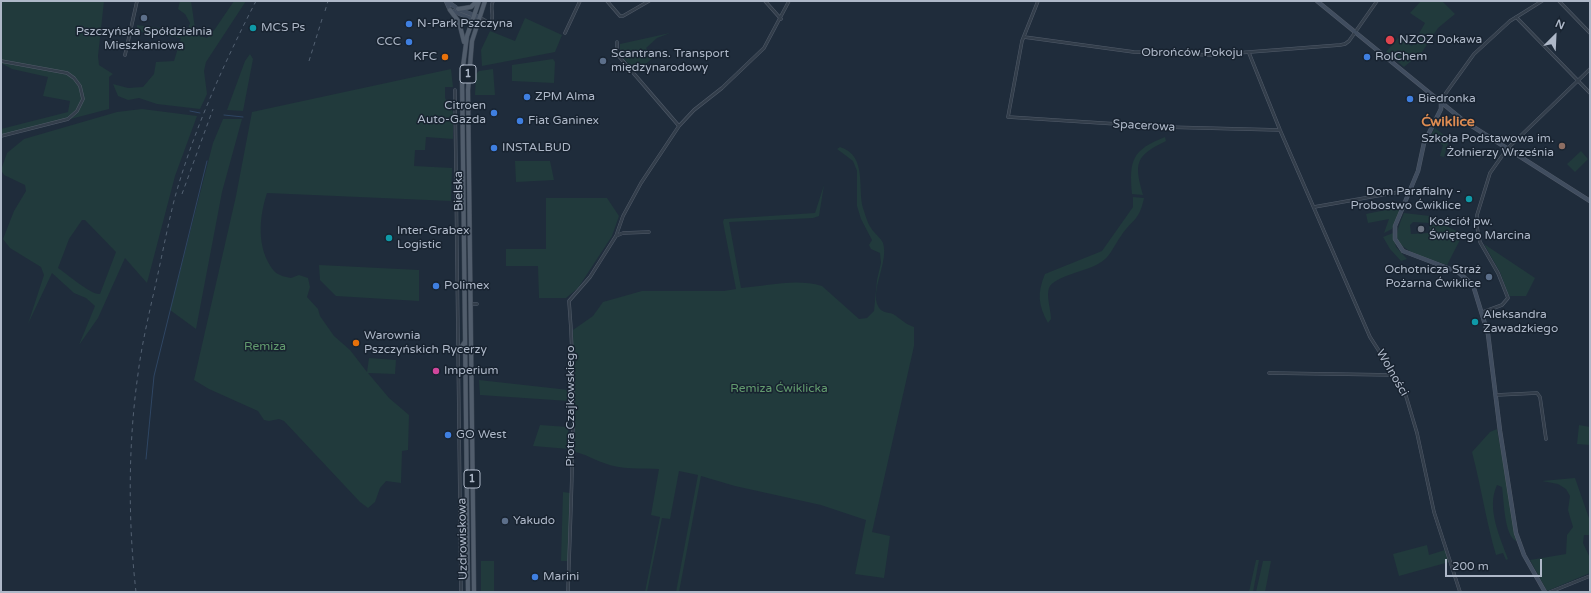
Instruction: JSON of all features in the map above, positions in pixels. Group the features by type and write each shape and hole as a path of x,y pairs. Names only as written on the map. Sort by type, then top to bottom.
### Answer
{"main road":[{"path":"458,9 471,7 478,1"},
{"name":"1","path":"472,17 478,1"},
{"name":"1","path":"478,19 485,1"},
{"path":"450,10 462,28 465,47"},
{"name":"Bielska","path":"466,367 462,90 465,47 472,17"},
{"name":"Bielska","path":"471,367 468,82 471,48 478,19"},
{"path":"458,351 465,341"},
{"name":"Uzdrowiskowa","path":"466,367 468,592"},
{"name":"Uzdrowiskowa","path":"471,367 474,592"}],"street":[{"path":"124,55 137,1"},
{"path":"447,1 472,17"},
{"path":"447,1 450,10 491,24 494,15 491,6 493,1"},
{"path":"565,33 580,1"},
{"path":"607,1 620,16 623,16 649,1"},
{"path":"765,1 780,19"},
{"name":"Piotra Czajkowskiego","path":"568,592 572,415 571,329 569,300 590,277 616,236 624,216 641,184 679,126 694,110 722,88 764,48 789,1"},
{"path":"1024,37 1038,1"},
{"path":"1317,1 1471,125 1590,201"},
{"name":"Obrońców Pokoju","path":"1024,37 1134,52 1211,55 1344,44 1348,43 1378,1"},
{"path":"1542,1 1516,17 1474,54 1443,97 1441,109 1424,143 1418,171 1394,231 1398,246 1403,251 1412,256 1458,272 1468,279 1473,285 1483,312 1488,334 1500,430 1516,533 1524,555 1545,592"},
{"path":"1559,1 1590,33"},
{"path":"1516,17 1590,93"},
{"name":"Spacerowa","path":"1024,37 1008,117 1164,127 1280,130"},
{"path":"617,42 617,54 679,126"},
{"name":"Wolności","path":"1249,53 1280,130 1370,336 1395,375 1406,396 1413,418 1432,505 1460,592"},
{"path":"1,61 71,75 80,86 83,98 77,111 68,119 1,136"},
{"path":"1483,312 1502,305 1508,298 1498,273 1480,242 1477,226 1477,215 1490,173 1507,149 1590,69"},
{"path":"455,90 461,592"},
{"path":"1314,207 1411,190"},
{"path":"616,236 623,233 649,232"},
{"path":"470,304 477,304"},
{"path":"1269,374 1395,375"},
{"path":"1496,396 1537,394 1540,397 1546,439"},
{"path":"1550,592 1590,576"}],"green space":[{"path":"1,1 104,1 98,56 99,65 113,74 109,77 109,109 1,137 1,129 68,112 70,101 43,96 48,77 12,69 1,63"},
{"path":"180,1 191,1 196,35 207,38 234,1 246,1 206,62 204,71 207,94 200,109 157,104 139,98 128,100 118,96 113,84 128,88 143,87 154,74 156,62 174,61 181,38 137,31 137,25 187,32 190,23 185,14 178,9"},
{"path":"1421,1 1442,1 1455,14 1438,28 1422,52 1404,67 1386,52 1398,38 1412,46 1425,23 1410,13"},
{"path":"525,18 562,35 555,52 482,66 481,50 490,31 515,41"},
{"path":"670,33 657,38 646,48 654,57 636,72 620,54 620,44"},
{"path":"250,54 253,59 243,111 227,110 245,61"},
{"path":"553,59 555,62 554,83 512,81 512,65"},
{"name":"Remiza","path":"451,69 453,87 445,87 445,98 453,112 453,139 426,137 425,150 415,150 414,166 452,168 451,201 267,193 262,212 261,233 264,253 274,271 289,278 299,275 308,278 310,287 307,297 318,309 320,316 334,336 350,350 367,372 369,358 396,360 395,374 368,373 389,398 409,415 408,450 402,451 401,483 386,481 380,488 375,502 368,508 360,502 284,421 279,419 269,421 264,420 258,411 209,389 194,380 236,196 252,112"},
{"path":"493,69 495,95 475,95 476,74 479,71"},
{"path":"142,109 197,116 175,176 147,283 125,258 98,318 79,345 95,306 86,298 74,293 52,273 28,324 44,275 41,267 10,248 3,239 14,211 26,191 25,185 4,175 1,170 7,153 24,139 117,112","holes":["82,220 85,220 116,252 100,294 85,288 58,268 69,239"]},
{"path":"223,119 242,119 222,192 196,329 170,310 213,143"},
{"path":"1435,128 1449,139 1444,157 1440,156 1443,145 1429,139"},
{"path":"1165,137 1166,141 1148,151 1140,162 1138,175 1143,195 1132,194 1131,173 1132,164 1135,158 1139,152 1146,147"},
{"name":"Remiza Ćwiklicka","path":"840,147 849,152 855,158 860,175 862,203 866,216 870,226 883,243 884,259 876,292 878,306 883,311 893,314 914,327 914,346 872,532 890,536 884,578 855,574 866,520 821,505 735,486 701,476 679,592 676,592 698,475 679,471 670,519 662,518 647,592 645,592 660,517 651,515 659,469 617,467 575,452 573,330 593,316 603,302 642,291 724,291 736,289 723,222 724,219 815,213 824,185 819,216 813,218 729,222 741,288 782,283 802,283 822,286 859,319 867,318 874,311 877,280 881,263 880,253 871,249 869,245 872,240 861,219 857,206 857,171 853,161 837,149"},
{"path":"1581,151 1588,159 1575,172 1567,164"},
{"path":"515,161 550,161 554,180 516,182"},
{"path":"1133,197 1144,198 1140,212 1135,220 1125,230 1106,259 1093,267 1057,280 1049,288 1048,295 1051,319 1048,323 1042,310 1040,299 1042,281 1045,274 1102,251 1133,207"},
{"path":"546,198 607,198 619,216 612,236 578,288 566,298 539,298 538,266 506,266 506,249 546,249"},
{"path":"1401,207 1392,229 1384,233 1389,219 1368,223 1366,214"},
{"path":"1404,213 1430,216 1433,223 1438,225 1441,223 1460,233 1461,238 1447,265 1418,255 1404,247 1399,242 1397,237 1398,228","holes":["1413,222 1429,223 1430,232 1411,234 1410,225"]},
{"path":"1393,233 1396,247 1407,259 1401,261 1390,249 1383,237"},
{"path":"1484,244 1535,278 1526,296 1509,296 1500,272"},
{"path":"319,265 419,270 419,301 336,296 320,280"},
{"path":"479,380 569,390 569,401 480,395"},
{"path":"540,425 568,427 569,449 533,446"},
{"path":"1579,425 1590,427 1590,445 1577,444"},
{"path":"1497,429 1517,539 1516,541 1509,532 1505,517 1502,487 1497,485 1493,503 1495,522 1508,559 1506,560 1503,553 1496,555 1472,452 1490,432"},
{"path":"1575,478 1590,521 1590,535 1584,535 1583,543 1590,558 1590,573 1547,591 1530,560 1566,554 1567,535 1573,527 1568,510 1570,496 1566,489 1558,484 1542,481"},
{"path":"563,492 570,493 568,561 561,561"},
{"path":"1427,545 1429,555 1445,550 1449,562 1399,576 1393,554"},
{"path":"1256,560 1259,560 1253,592 1249,592"},
{"path":"481,561 494,561 494,592 481,592"},
{"path":"1263,561 1271,561 1265,592 1256,592"}],"waterway":[{"path":"190,111 200,113"},
{"path":"224,115 243,117"},
{"path":"146,459 154,376 207,161"}],"railway":[{"path":"136,592 130,511 130,483 132,428 144,338 170,217 191,146 211,97 256,1"},
{"path":"325,11 328,1"},
{"path":"309,61 323,16"},
{"path":"182,194 213,109"}],"place":[{"name":"Pszczyńska Spółdzielnia Mieszkaniowa","path":"144,18"},
{"name":"N-Park Pszczyna","path":"409,24"},
{"name":"MCS Ps","path":"253,28"},
{"name":"NZOZ Dokawa","path":"1390,40"},
{"name":"CCC","path":"409,42"},
{"name":"KFC","path":"445,57"},
{"name":"RolChem","path":"1367,57"},
{"name":"Scantrans. Transport międzynarodowy","path":"603,61"},
{"name":"ZPM Alma","path":"527,97"},
{"name":"Biedronka","path":"1410,99"},
{"name":"Citroen Auto-Gazda","path":"494,113"},
{"name":"Fiat Ganinex","path":"520,121"},
{"name":"Szkoła Podstawowa im. Żołnierzy Września","path":"1562,146"},
{"name":"INSTALBUD","path":"494,148"},
{"name":"Dom Parafialny - Probostwo Ćwiklice","path":"1469,199"},
{"name":"Kościół pw. Świętego Marcina","path":"1421,229"},
{"name":"Inter-Grabex Logistic","path":"389,238"},
{"name":"Ochotnicza Straż Pożarna Ćwiklice","path":"1489,277"},
{"name":"Polimex","path":"436,286"},
{"name":"Aleksandra Zawadzkiego","path":"1475,322"},
{"name":"Warownia Pszczyńskich Rycerzy","path":"356,343"},
{"name":"Imperium","path":"436,371"},
{"name":"GO West","path":"448,435"},
{"name":"Yakudo","path":"505,521"},
{"name":"Marini","path":"535,577"}],"district":[{"name":"Ćwiklice","path":"1448,122"}]}
